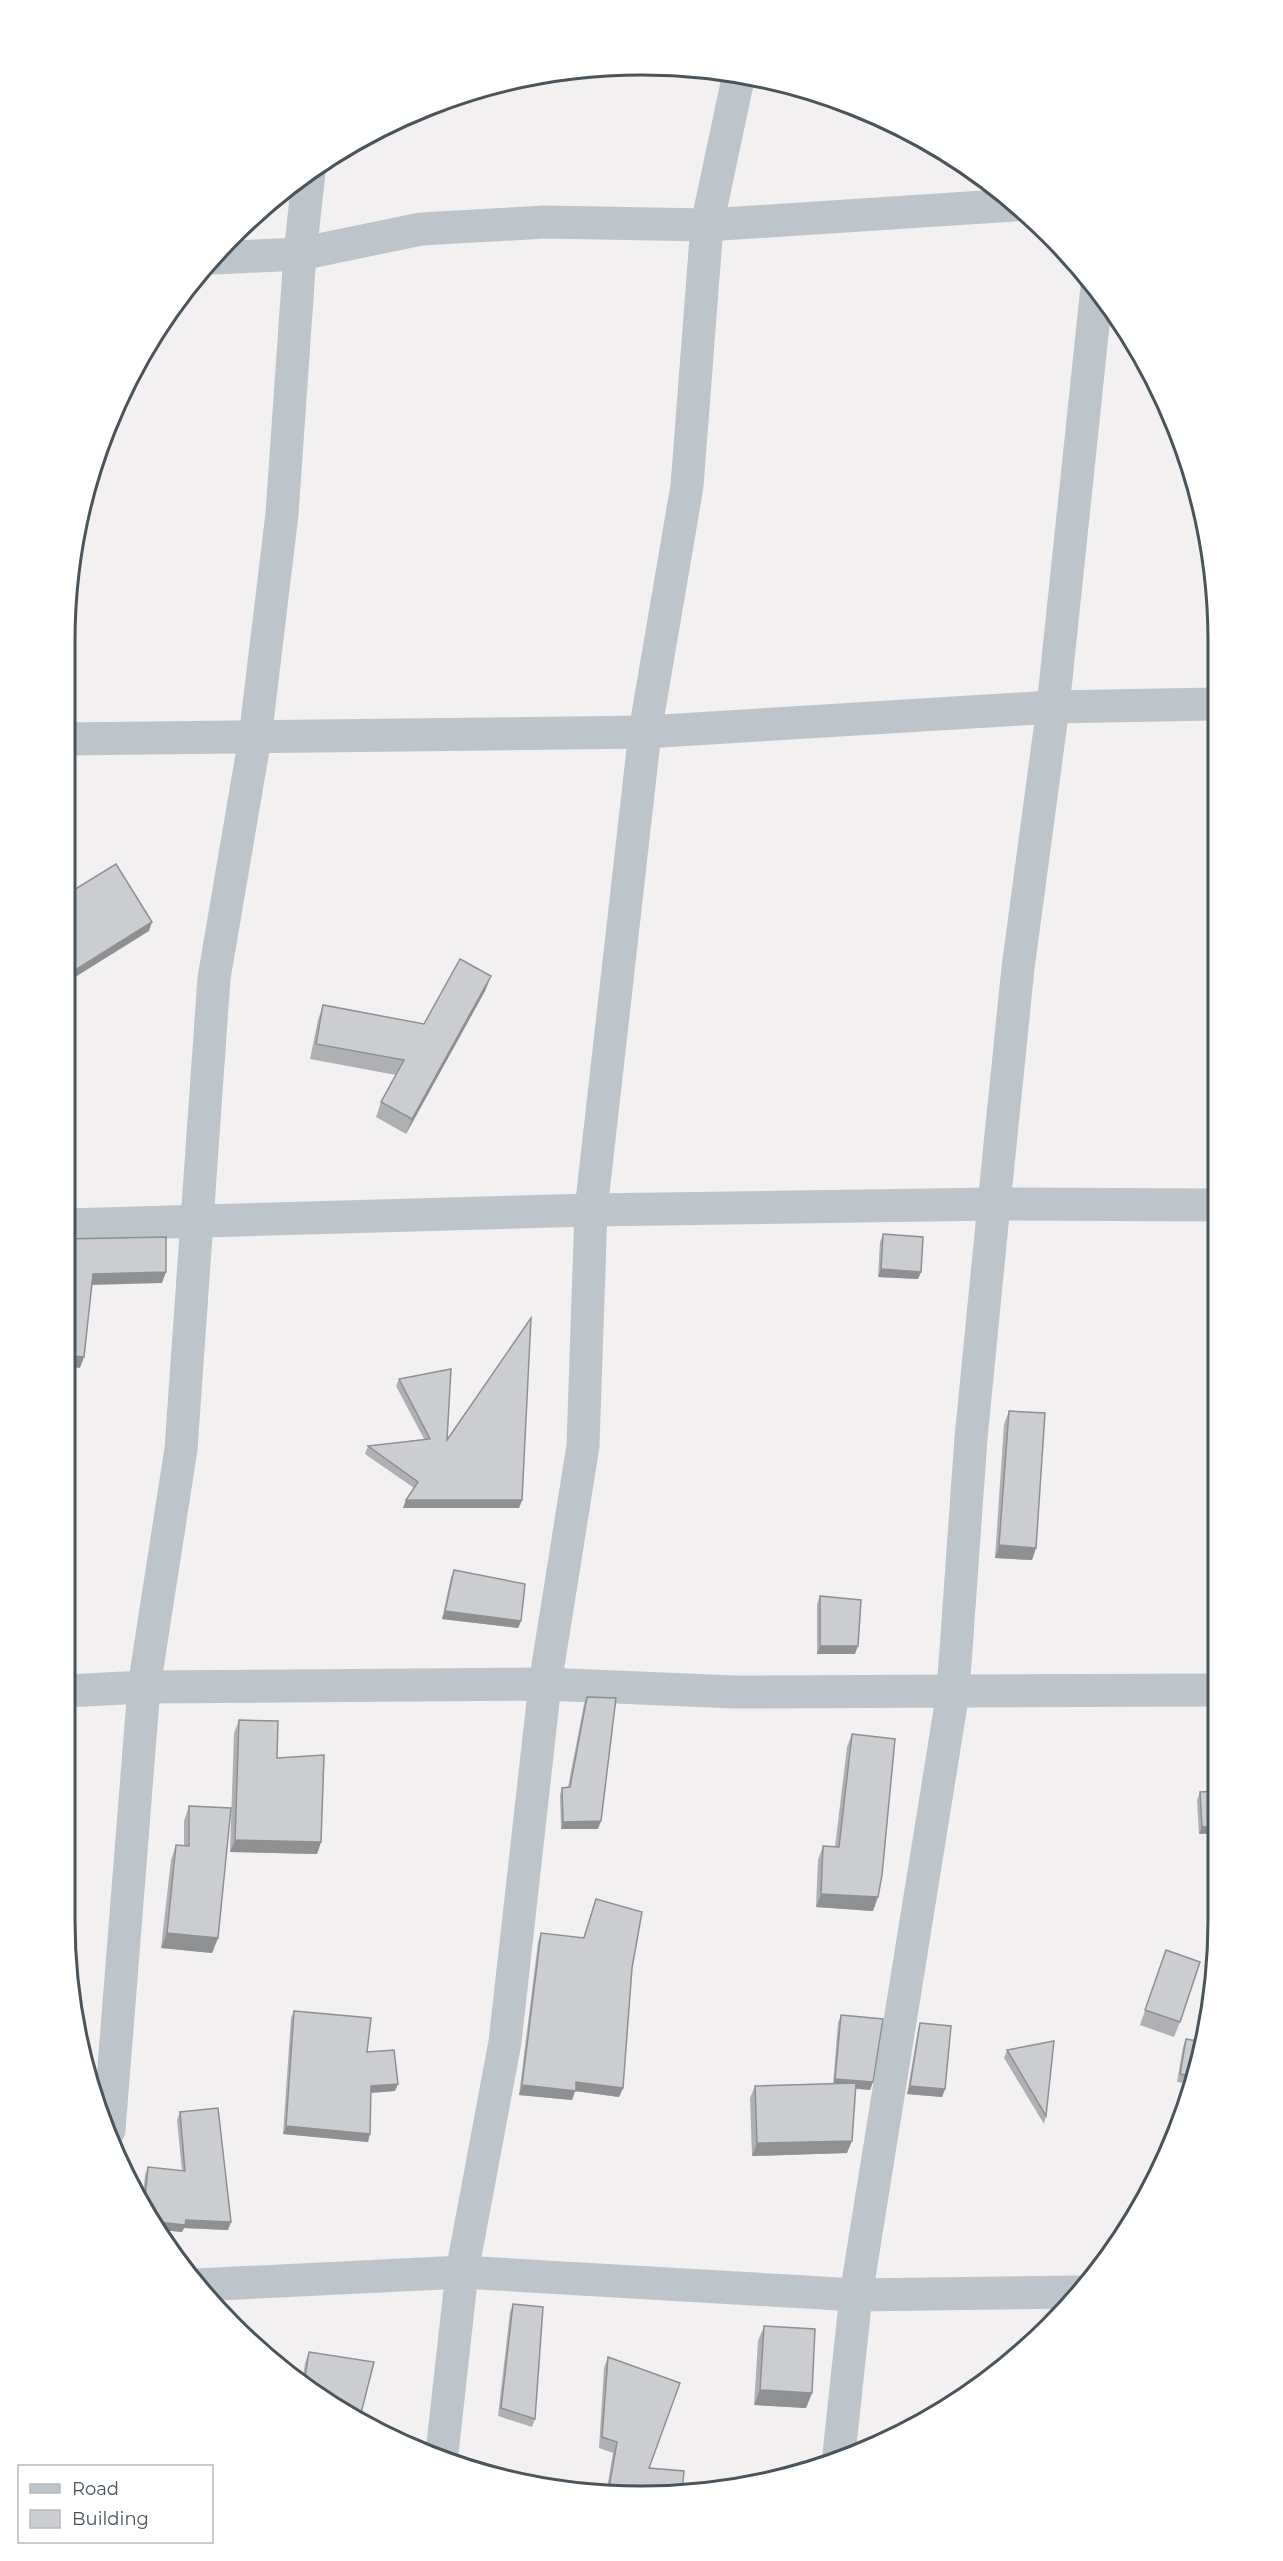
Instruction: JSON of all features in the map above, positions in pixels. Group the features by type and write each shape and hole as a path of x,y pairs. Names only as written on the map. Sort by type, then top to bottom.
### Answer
{"street":[{"path":"442,2450 462,2272 505,2042 545,1684 582,1446 591,1210 645,732 687,486 707,225 737,84"},
{"path":"110,2115 144,1687 181,1449 214,978 255,738 282,514 300,254 308,184"},
{"path":"226,257 300,254 421,229 546,222 707,225 1003,206"},
{"path":"839,2450 856,2295 953,1692 971,1438 1018,968 1053,707 1094,302"},
{"path":"75,739 645,732 1053,707 1208,704"},
{"path":"75,1225 591,1210 994,1204 1208,1205"},
{"path":"75,1690 144,1687 545,1684 734,1692 1208,1690"},
{"path":"209,2284 462,2272 856,2295 1068,2292"}],"building":[{"path":"116,864 152,922 75,970 75,889"},
{"path":"460,959 491,976 412,1119 381,1102 404,1060 316,1044 323,1005 424,1024"},
{"path":"883,1234 923,1237 921,1272 881,1269"},
{"path":"166,1237 166,1272 93,1274 84,1357 75,1356 75,1239"},
{"path":"531,1318 522,1500 406,1500 418,1482 368,1446 430,1439 399,1379 451,1369 447,1440"},
{"path":"1009,1411 1045,1413 1036,1548 999,1545"},
{"path":"454,1570 525,1584 521,1621 445,1611"},
{"path":"820,1596 861,1600 858,1646 820,1646"},
{"path":"587,1697 616,1698 601,1821 563,1822 562,1788 570,1787"},
{"path":"239,1720 278,1721 277,1758 324,1755 321,1842 235,1840"},
{"path":"852,1734 895,1739 878,1897 821,1894 823,1846 839,1847"},
{"path":"1200,1792 1208,1792 1208,1827 1202,1827"},
{"path":"189,1806 231,1808 218,1938 167,1933 176,1845 189,1846"},
{"path":"596,1899 642,1912 632,1968 623,2088 576,2082 576,2091 522,2085 541,1933 584,1938"},
{"path":"1166,1950 1200,1962 1180,2022 1145,2010"},
{"path":"294,2011 371,2018 367,2052 394,2050 398,2084 371,2086 370,2134 286,2126"},
{"path":"841,2015 883,2019 873,2082 835,2079"},
{"path":"920,2023 951,2026 945,2089 910,2086"},
{"path":"1186,2039 1195,2040 1186,2075 1180,2074"},
{"path":"1054,2041 1046,2116 1007,2050"},
{"path":"856,2083 852,2141 757,2143 755,2086"},
{"path":"218,2108 231,2222 186,2220 185,2225 163,2223 146,2193 148,2167 185,2171 180,2112"},
{"path":"513,2304 543,2307 535,2419 501,2408"},
{"path":"764,2326 815,2329 812,2393 760,2390"},
{"path":"309,2352 374,2362 361,2412 305,2375"},
{"path":"608,2357 680,2383 649,2468 684,2471 683,2485 609,2485 617,2442 602,2437"}]}
